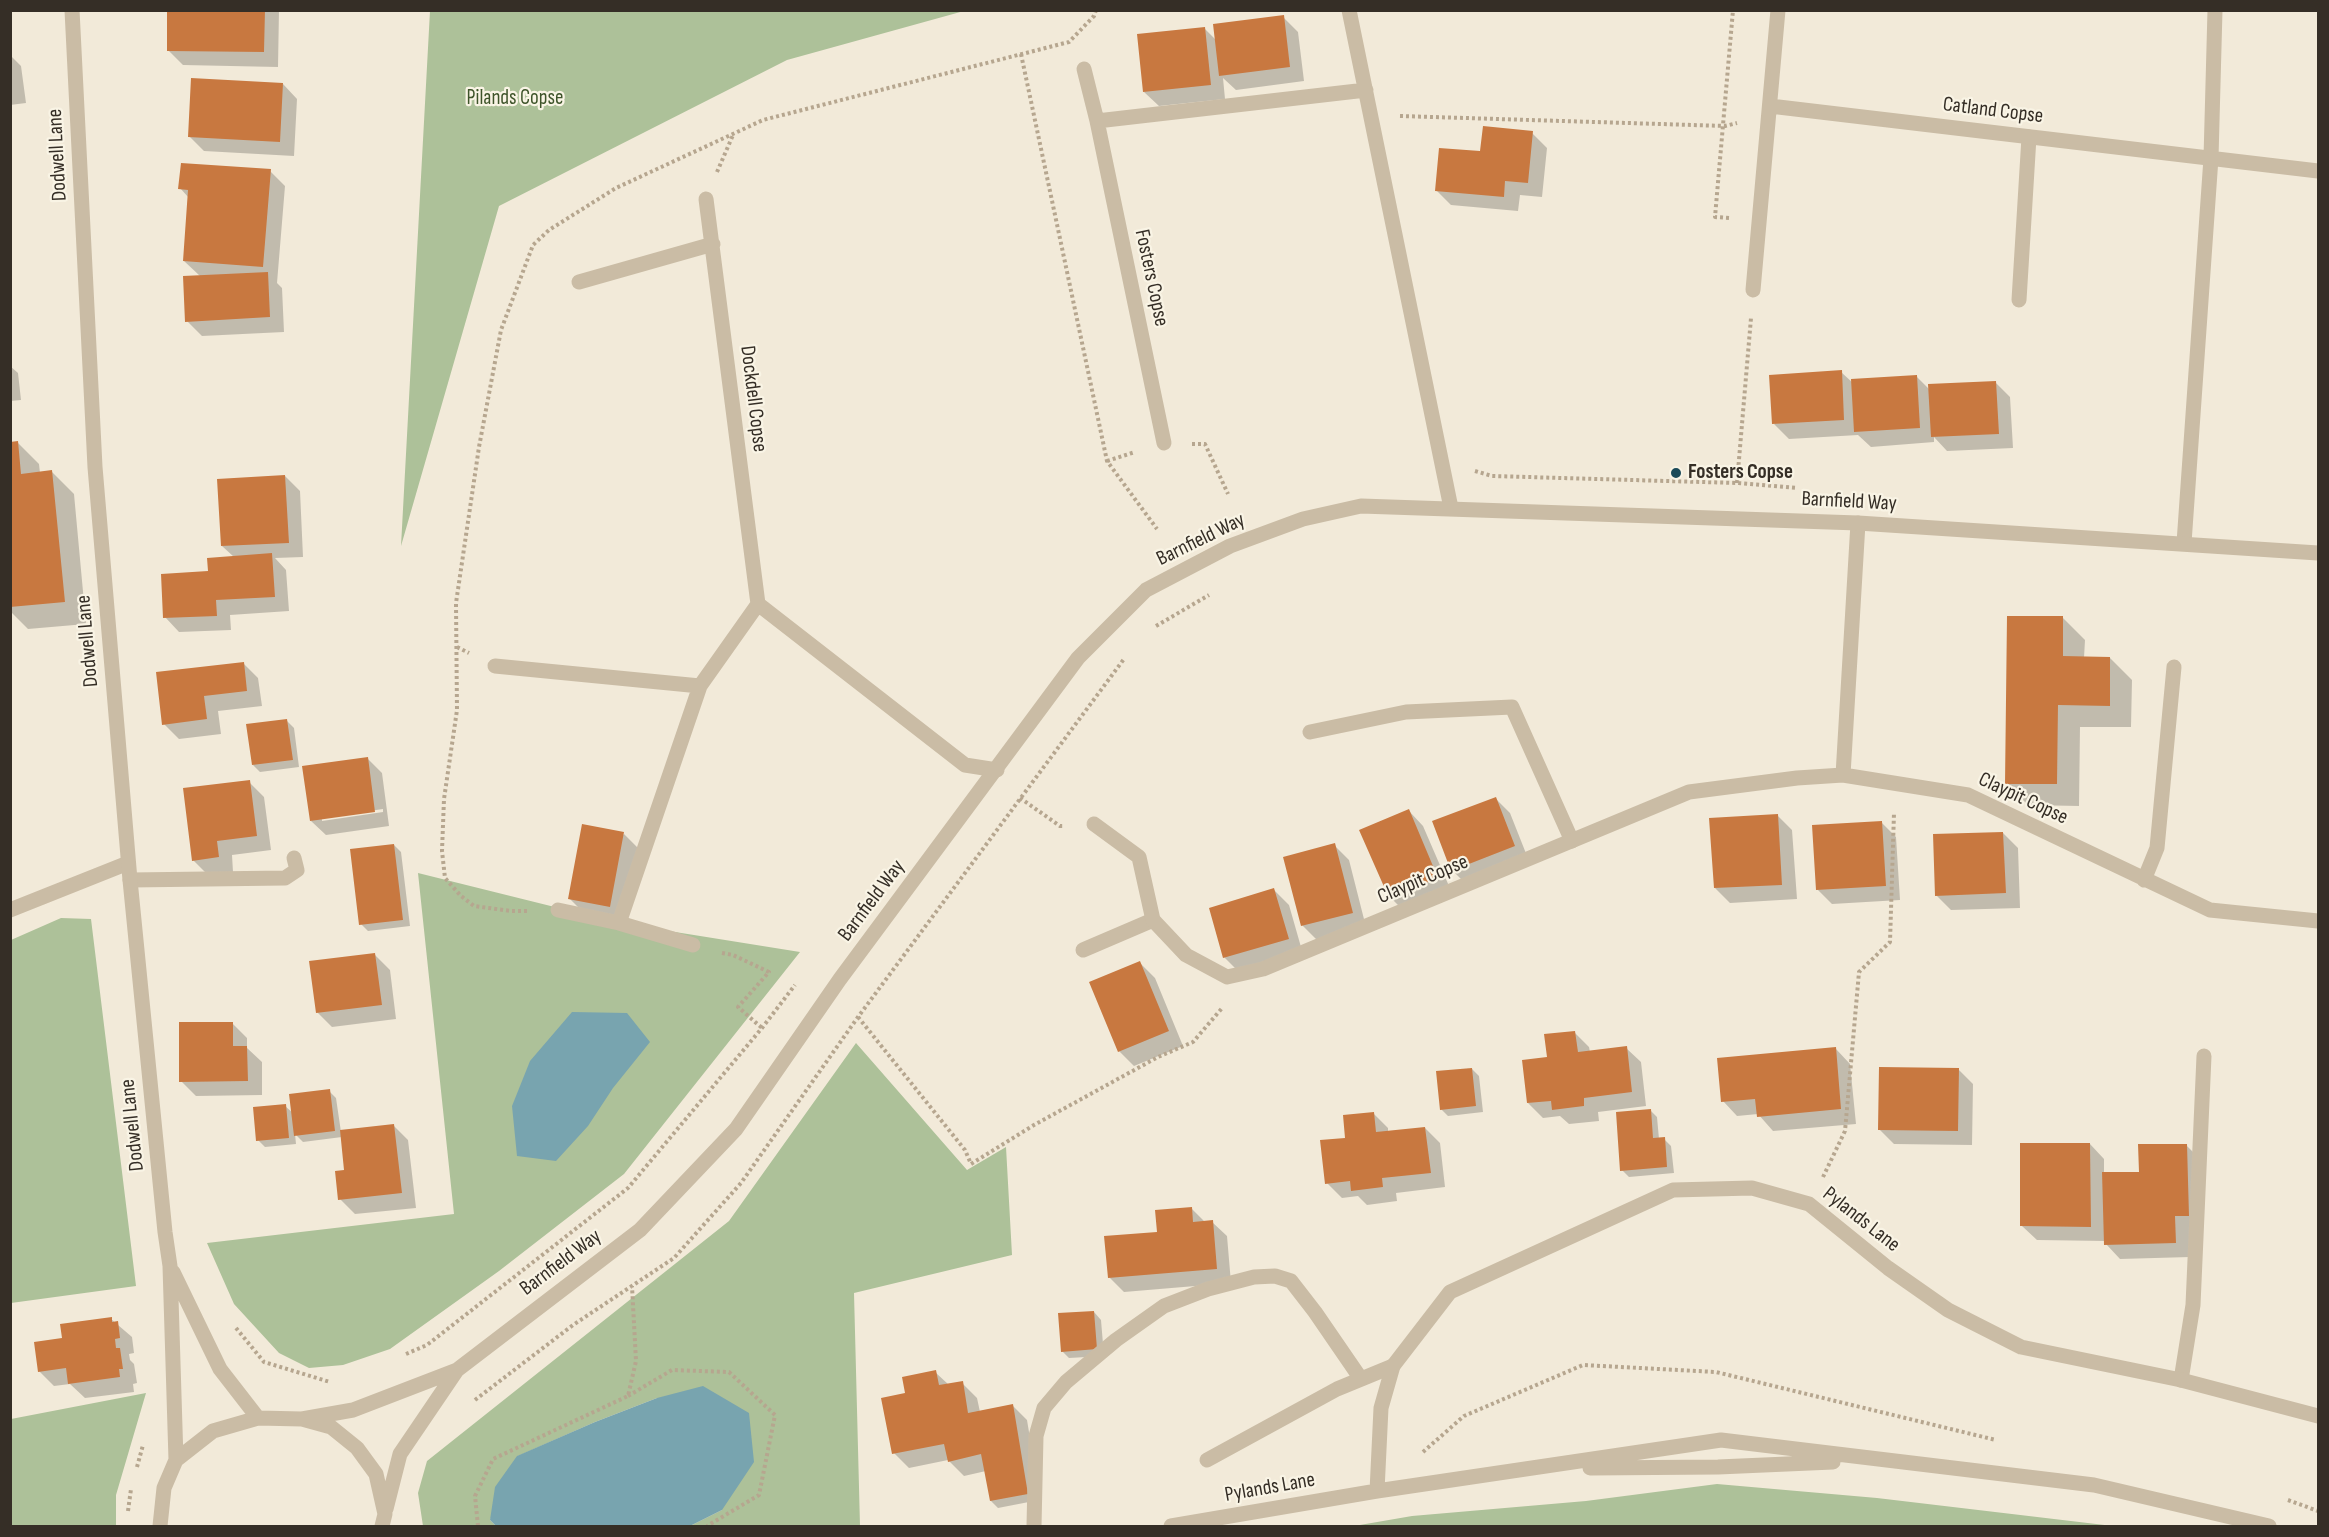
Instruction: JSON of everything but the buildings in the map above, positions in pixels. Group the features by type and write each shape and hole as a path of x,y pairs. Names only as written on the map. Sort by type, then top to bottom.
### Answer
{"street":[{"name":"Dodwell Lane","path":"72,10 95,467 128,863 170,1266 176,1460"},
{"path":"1349,10 1450,508"},
{"path":"1753,290 1778,10"},
{"path":"2184,543 2211,158 2214,10"},
{"name":"Fosters Copse","path":"1084,69 1097,121 1164,444"},
{"path":"1097,121 1366,90"},
{"name":"Catland Copse","path":"1769,109 2029,136 2319,171"},
{"path":"2019,300 2029,136"},
{"name":"Dockdell Copse","path":"706,199 758,604"},
{"path":"579,282 713,244"},
{"name":"Barnfield Way","path":"302,1419 352,1410 457,1370 640,1230 736,1129 840,979 1078,658 1146,590 1230,546 1303,519 1361,506 1858,523 2319,553"},
{"path":"1842,775 1858,523"},
{"path":"620,923 699,686 758,604 965,765 997,770"},
{"path":"495,666 699,686"},
{"path":"2144,880 2157,848 2174,667"},
{"path":"1310,732 1406,712 1512,707 1572,841"},
{"name":"Claypit Copse","path":"1227,977 1263,969 1689,792 1797,778 1842,775 1968,795 2210,910 2319,921"},
{"path":"1094,824 1140,857 1153,920 1186,955 1227,977"},
{"path":"130,880 285,878 297,870 294,858"},
{"path":"10,910 128,863"},
{"path":"558,910 620,923 693,945"},
{"path":"1083,950 1153,920"},
{"path":"2181,1380 2193,1305 2204,1056"},
{"name":"Pylands Lane","path":"1377,1491 1381,1408 1393,1366 1450,1292 1673,1190 1752,1188 1809,1204 1888,1268 1948,1310 2021,1347 2181,1380 2319,1416"},
{"name":"Dodwell Lane","path":"170,1266 220,1369 258,1418"},
{"path":"1034,1527 1036,1436 1044,1408 1066,1382 1116,1340 1164,1306 1208,1289 1254,1277 1283,1278 1291,1281 1316,1312 1361,1379"},
{"path":"1207,1460 1337,1389 1393,1366"},
{"name":"Barnfield Way","path":"383,1520 400,1454 457,1370"},
{"path":"160,1527 164,1488 176,1460 213,1431 258,1418 302,1419 331,1427 357,1448 376,1474 383,1520"},
{"name":"Pylands Lane","path":"1171,1527 1377,1491 1721,1440 1871,1460 2094,1485 2270,1527"},
{"path":"1539,1468 1718,1467 1871,1460"}],"path":[{"path":"558,910 511,911 474,906 461,896 445,878 442,851 444,799 457,710 456,603 479,447 501,330 533,245 549,230 616,188 763,120 1069,42 1094,16 1096,10"},
{"path":"1733,10 1725,126 1715,217 1760,219"},
{"path":"1021,54 1107,461 1157,529"},
{"path":"1369,114 1725,126 1769,109"},
{"path":"706,199 733,134"},
{"path":"1737,483 1753,290"},
{"path":"1164,444 1205,444 1228,494"},
{"path":"1442,463 1492,476 1737,483 1808,488"},
{"path":"1152,629 1212,593"},
{"path":"472,1403 573,1325 674,1258 741,1183 858,1017 1128,653"},
{"path":"1809,1204 1845,1131 1859,972 1890,942 1895,782"},
{"path":"1020,798 1060,826 1094,824"},
{"path":"693,945 733,955 770,972 738,1007 762,1028"},
{"path":"858,1017 965,1150 970,1164 1034,1125 1158,1057 1193,1042 1225,1004 1227,977"},
{"path":"397,1358 427,1345 628,1188 762,1028 798,981"},
{"path":"628,1396 636,1361 632,1286"},
{"path":"230,1321 264,1362 337,1384"},
{"path":"478,1527 475,1496 493,1459 628,1396 672,1370 729,1372 775,1415 759,1495 707,1527"}],"green space":[{"name":"Pilands Copse","path":"430,11 964,11 787,60 499,206 401,546"},
{"path":"418,873 619,923 800,952 624,1174 499,1271 390,1349 343,1365 309,1368 279,1353 234,1304 207,1243 454,1214"},
{"path":"61,918 91,919 136,1286 11,1303 11,940"},
{"path":"856,1043 967,1170 1006,1147 1012,1255 854,1293 860,1526 690,1526 722,1510 657,1398 518,1456 490,1520 496,1526 423,1526 418,1493 427,1461 729,1221"},
{"path":"146,1393 116,1495 116,1526 11,1526 11,1419"},
{"path":"1717,1484 1877,1498 2113,1526 1354,1526 1412,1516 1586,1501"}],"water":[{"path":"572,1012 627,1013 650,1042 613,1088 588,1126 556,1161 517,1156 512,1106 530,1061"},
{"path":"703,1386 749,1413 754,1462 722,1510 690,1526 496,1526 490,1520 495,1487 517,1456 657,1398"}],"place":[{"name":"Fosters Copse","path":"1676,473"}]}
